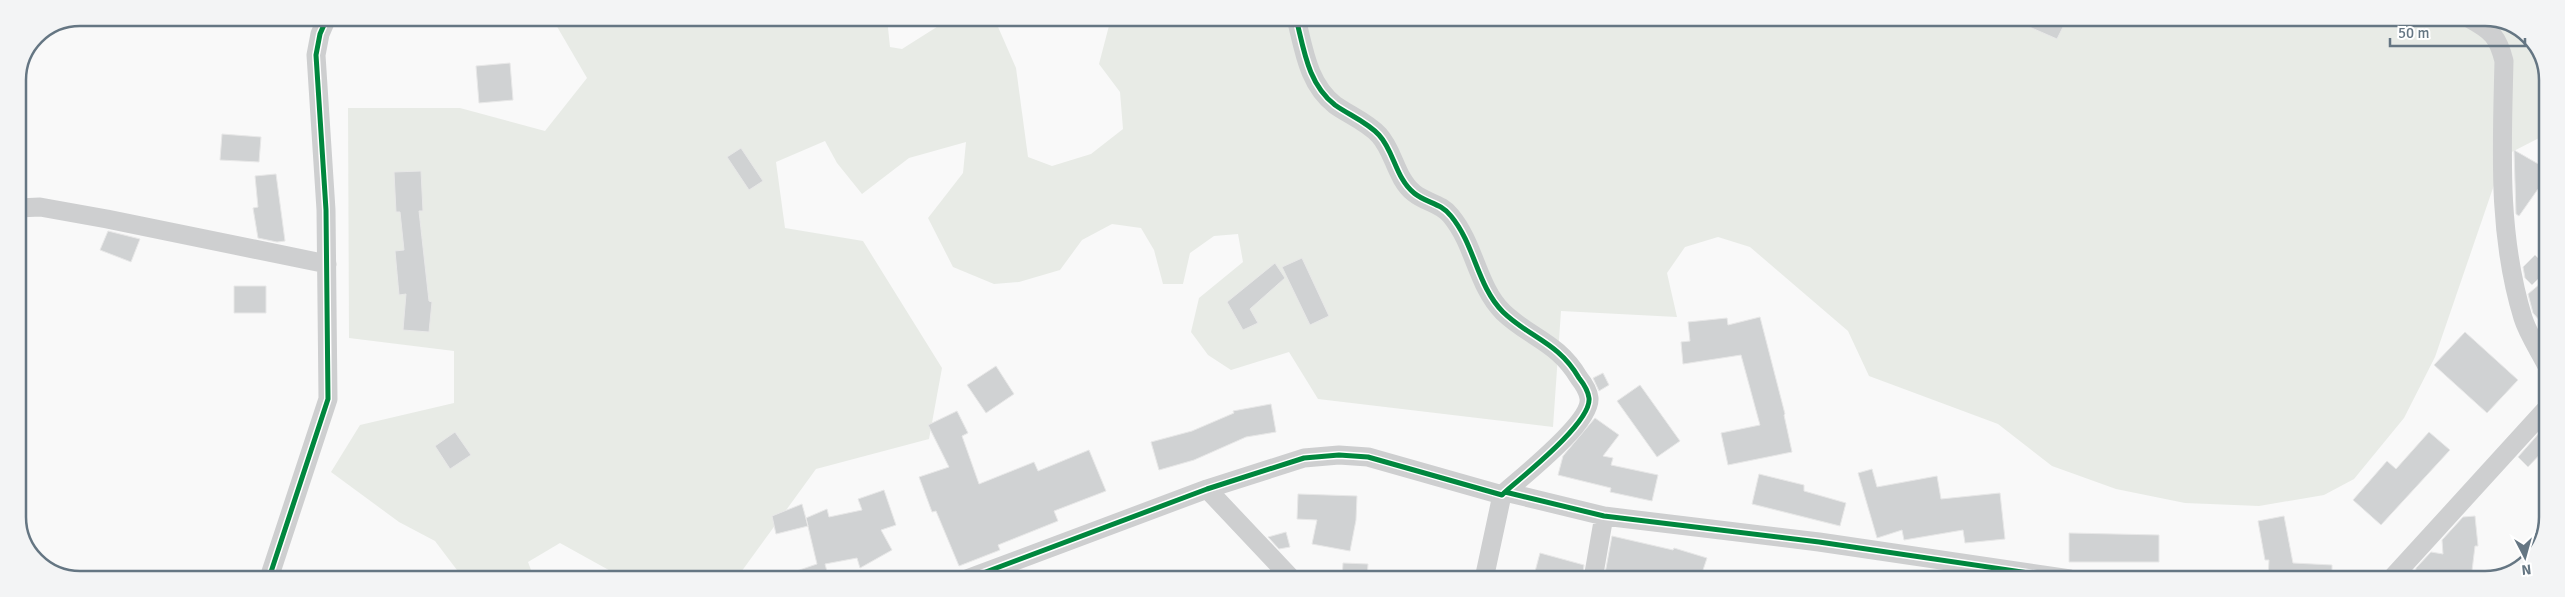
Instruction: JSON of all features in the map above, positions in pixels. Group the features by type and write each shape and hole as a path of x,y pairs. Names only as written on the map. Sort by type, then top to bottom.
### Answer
{"street":[{"path":"271,571 328,399 327,264 316,54 324,26"},
{"path":"1298,26 1311,78 1334,104 1380,135 1414,193 1442,206 1452,217 1465,237 1491,298 1504,313 1569,360 1583,383 1589,399 1585,412 1573,431 1503,494 1486,571"},
{"path":"2483,26 2489,29 2500,43 2504,61 2502,196 2509,256 2524,320 2539,350"},
{"path":"26,208 40,207 59,210 327,264"},
{"path":"2399,571 2539,416"},
{"path":"999,571 1207,489 1304,458 1339,455 1368,457 1503,494 1604,516 1818,542 2016,571"},
{"path":"1207,489 1284,571"},
{"path":"1595,571 1604,516"}],"shaded area":[{"path":"557,26 888,26 890,47 902,49 938,26 998,26 1016,68 1028,157 1052,166 1091,154 1123,129 1120,92 1099,64 1109,26 2484,26 2502,29 2512,34 2530,50 2535,60 2539,77 2539,138 2504,156 2435,357 2404,418 2354,479 2324,495 2259,506 2185,503 2116,489 2052,466 1998,424 1869,376 1848,331 1750,247 1718,237 1685,247 1667,273 1677,317 1561,311 1553,427 1318,399 1289,352 1231,370 1208,355 1191,332 1199,298 1243,262 1238,234 1214,236 1190,253 1183,284 1163,284 1154,250 1141,228 1112,224 1082,240 1060,270 1019,282 994,284 953,267 928,218 963,173 966,142 909,158 862,194 837,163 825,141 776,162 785,228 863,241 942,368 929,439 816,469 742,571 611,571 560,543 528,562 531,571 458,571 435,541 399,522 331,472 360,425 454,403 454,351 349,338 348,108 460,108 545,131 587,78"}],"building":[{"path":"2027,26 2064,26 2057,39"},
{"path":"510,63 513,100 479,103 476,66"},
{"path":"222,134 261,137 259,162 220,160"},
{"path":"741,148 763,181 749,190 727,157"},
{"path":"2514,150 2539,164 2539,190 2519,216 2516,214"},
{"path":"421,171 423,211 419,211 429,301 432,302 429,332 403,330 406,294 399,295 395,251 404,250 400,212 396,212 394,172"},
{"path":"276,174 285,241 277,242 258,238 253,208 258,207 255,176"},
{"path":"108,231 140,239 131,262 100,250"},
{"path":"2535,255 2539,259 2539,278 2532,285 2525,278 2523,267"},
{"path":"1302,258 1329,316 1310,325 1282,267"},
{"path":"1275,263 1285,278 1250,309 1258,323 1243,330 1227,302"},
{"path":"2539,285 2539,320 2533,313 2528,294"},
{"path":"234,286 266,286 266,313 234,313"},
{"path":"1760,317 1785,414 1792,452 1728,465 1721,433 1760,425 1741,355 1683,364 1681,342 1690,341 1688,322 1727,318 1728,325"},
{"path":"2465,332 2518,380 2487,413 2434,365"},
{"path":"996,366 1014,394 986,413 967,385"},
{"path":"1603,373 1609,385 1599,391 1593,378"},
{"path":"1640,385 1680,441 1657,457 1617,401"},
{"path":"1271,404 1276,432 1246,437 1194,460 1159,470 1151,442 1192,431 1234,413 1233,411"},
{"path":"957,411 968,433 962,436 979,484 1034,462 1038,471 1089,450 1106,491 1054,511 1058,521 998,545 1000,550 959,566 936,511 932,512 919,477 949,467 928,425"},
{"path":"1595,418 1619,435 1603,456 1613,458 1611,465 1658,475 1652,501 1610,492 1611,488 1558,475 1563,456"},
{"path":"455,432 471,455 450,469 435,446"},
{"path":"2429,432 2450,450 2381,525 2353,500 2387,461 2396,469"},
{"path":"2539,433 2539,455 2528,467 2518,457"},
{"path":"1872,469 1877,487 1937,476 1941,499 2000,493 2005,539 1965,543 1963,530 1904,540 1902,530 1877,538 1858,473"},
{"path":"1759,474 1804,485 1804,491 1846,503 1840,526 1752,504"},
{"path":"884,490 896,525 881,530 892,550 860,568 857,558 825,564 827,571 797,571 817,564 806,518 827,509 829,517 862,510 858,499"},
{"path":"1298,494 1357,496 1356,520 1350,551 1312,544 1317,520 1297,519"},
{"path":"802,504 808,526 776,534 772,516"},
{"path":"2284,516 2293,563 2332,565 2332,571 2268,571 2269,560 2265,560 2258,521"},
{"path":"2475,516 2478,546 2475,546 2472,571 2416,571 2416,568 2431,552 2443,554 2442,540 2463,517"},
{"path":"1286,532 1290,547 1279,549 1268,537"},
{"path":"2069,533 2159,535 2159,562 2069,562"},
{"path":"1612,536 1673,550 1674,548 1707,558 1703,571 1605,571"},
{"path":"1540,553 1584,565 1583,571 1535,571"},
{"path":"1343,563 1368,564 1368,571 1342,571"}],"cycle path":[{"path":"271,571 328,399 326,210 316,55 324,26"},
{"path":"1298,26 1308,66 1326,97 1374,130 1384,142 1408,187 1423,199 1443,208 1451,216 1466,240 1481,278 1494,302 1513,321 1562,356 1571,366 1586,390 1589,398 1587,408 1580,421 1555,448 1505,492"},
{"path":"988,571 1207,489 1304,458 1339,455 1368,457 1502,495 1505,492 1604,516 1819,542 2016,571"}]}
